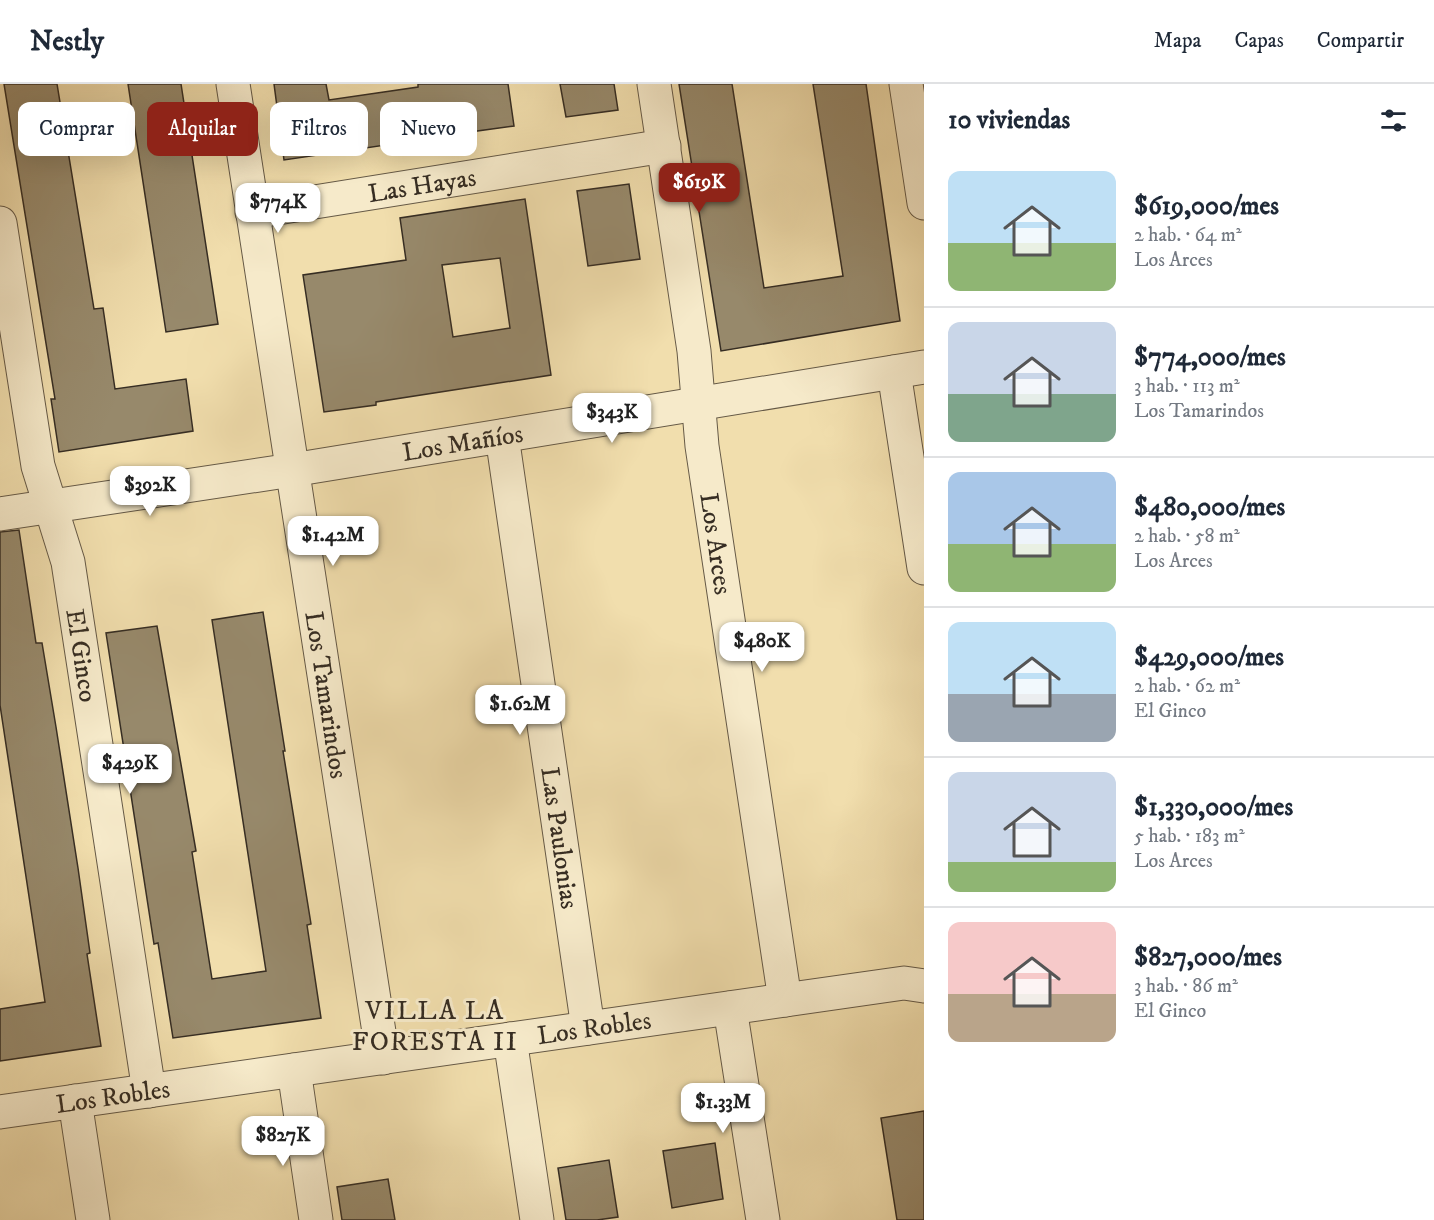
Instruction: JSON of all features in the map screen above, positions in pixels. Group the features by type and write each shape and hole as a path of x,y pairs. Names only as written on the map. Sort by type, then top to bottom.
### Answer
{"street":[{"name":"Los Tamarindos","path":"233,84 383,1058"},
{"name":"Los Arces","path":"654,84 694,351 705,469 785,1000"},
{"path":"906,84 924,202"},
{"name":"Las Hayas","path":"252,212 664,146"},
{"name":"El Ginco","path":"0,223 38,466 68,562 149,1091"},
{"path":"909,370 924,568"},
{"name":"Los Mañíos","path":"0,514 292,470 909,370"},
{"name":"Las Paulonias","path":"502,436 588,1028"},
{"name":"Los Robles","path":"0,1112 917,981"},
{"path":"730,1008 762,1220"},
{"path":"510,1039 537,1220"},
{"path":"294,1070 316,1220"},
{"path":"75,1101 93,1220"}],"building":[{"path":"4,84 57,84 60,102 18,102 18,156 69,156 94,309 103,308 115,389 186,379 193,431 59,452 51,399 55,399"},
{"path":"128,84 181,84 184,102 147,102 147,156 192,156 218,324 166,332 135,130 135,102 131,102"},
{"path":"274,84 326,84 329,100 418,87 418,84 508,84 514,126 477,131 477,102 380,102 380,146 368,148 368,102 276,102"},
{"path":"560,84 614,84 618,110 566,117"},
{"path":"679,84 732,84 764,288 843,276 813,84 866,84 900,321 721,351"},
{"path":"283,156 311,156 284,160"},
{"path":"629,184 640,259 588,266 577,191"},
{"path":"525,199 551,375 324,412 303,275 406,260 400,218","holes":["500,258 510,328 453,337 442,265"]},
{"path":"19,530 36,643 42,643 56,727 90,953 87,954 101,1046 0,1061 0,1009 45,1002 0,705 0,532"},
{"path":"263,612 311,924 307,925 321,1018 173,1038 158,943 154,944 106,633 157,626 196,851 192,852 212,979 266,971 212,620"},
{"path":"924,1111 924,1220 897,1220 881,1118"},
{"path":"715,1143 723,1199 672,1208 663,1151"},
{"path":"609,1160 618,1217 566,1220 558,1168"},
{"path":"388,1179 395,1220 342,1220 337,1187"}],"district":[{"name":"VILLA LA FORESTA II","path":"435,1026"}]}
